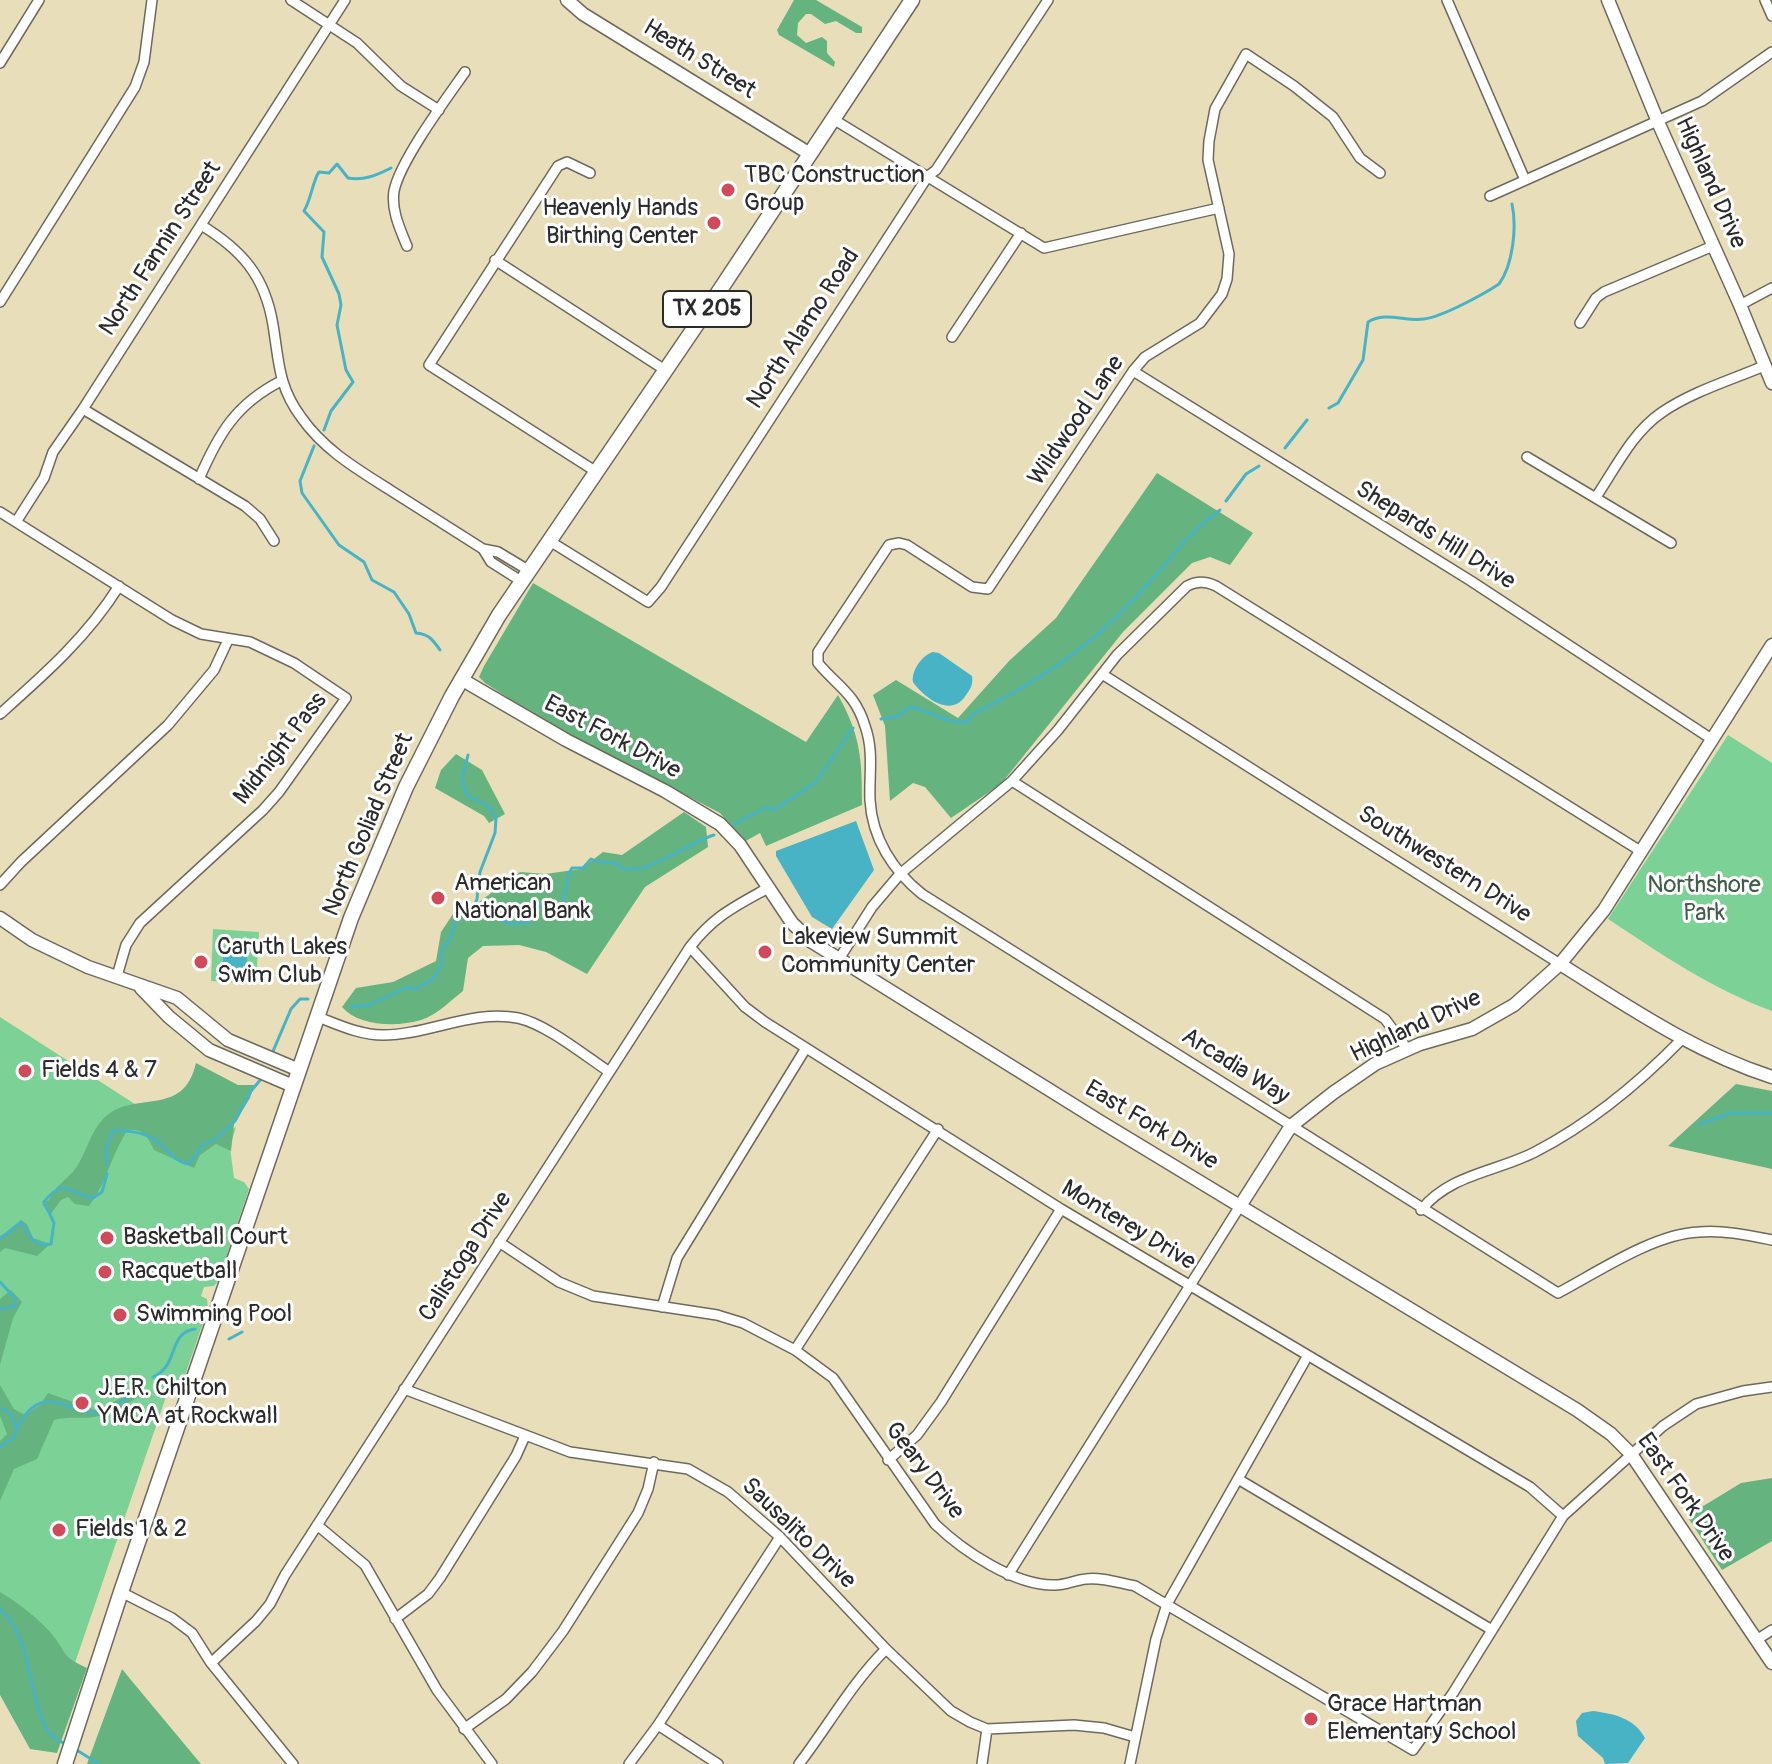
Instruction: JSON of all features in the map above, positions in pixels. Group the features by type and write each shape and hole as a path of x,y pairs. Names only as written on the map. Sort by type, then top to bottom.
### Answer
{"main road":[{"name":"North Goliad Street","path":"65,1764 293,1086 376,854 418,761 461,679 548,540 912,0"}],"street":[{"path":"0,63 39,0"},
{"path":"0,302 135,87 144,62 152,0"},
{"path":"291,0 364,49 401,86 439,110"},
{"name":"North Fannin Street","path":"16,522 44,478 53,452 345,0"},
{"name":"Heath Street","path":"567,0 583,14 810,154"},
{"name":"North Alamo Road","path":"548,540 648,602 661,587 928,176 936,170 1048,0"},
{"path":"1447,0 1525,180"},
{"name":"Highland Drive","path":"1608,0 1772,383"},
{"path":"1765,0 1772,16"},
{"path":"1490,196 1702,101 1772,52"},
{"name":"Wildwood Lane","path":"818,663 821,646 883,552 894,543 907,545 972,587 982,590 992,585 1133,371 1145,357 1200,323 1222,294 1229,254 1208,160 1209,141 1215,109 1246,54 1333,117 1360,158 1380,173"},
{"path":"407,246 396,216 394,191 401,173 465,72"},
{"path":"833,119 1044,248 1219,208"},
{"path":"590,173 567,162 558,166 429,365 595,471"},
{"path":"201,225 236,249 263,286 273,321 281,381 301,419 330,449 483,549 498,552 525,576"},
{"path":"952,337 1021,233"},
{"path":"1580,323 1596,298 1604,292 1713,246"},
{"path":"495,260 665,370"},
{"path":"1740,305 1772,288"},
{"path":"1596,497 1634,441 1660,413 1676,403 1764,366"},
{"name":"Shepards Hill Drive","path":"1133,371 1471,581 1713,740"},
{"path":"199,479 213,448 235,416 257,393 281,381"},
{"path":"83,409 245,506 260,519 274,541"},
{"path":"1527,457 1671,543"},
{"name":"Midnight Pass","path":"0,512 201,634 250,642 294,663 346,698 263,810 140,923 126,945 117,976"},
{"path":"839,959 872,907 900,874 1012,781 1058,730 1124,647 1187,586 1198,582 1216,586 1642,852"},
{"path":"0,714 65,656 102,613 119,586"},
{"path":"0,885 168,725 214,670 228,640"},
{"name":"Highland Drive","path":"1008,1575 1291,1126 1375,1064 1472,1029 1514,1005 1560,964 1604,910 1772,645"},
{"name":"Arcadia Way","path":"818,663 848,693 865,725 872,763 870,801 873,819 885,851 900,874 931,900 1421,1210 1558,1293 1659,1241 1695,1232 1733,1232 1772,1240"},
{"name":"Southwestern Drive","path":"1102,674 1681,1040 1730,1063 1772,1077"},
{"name":"East Fork Drive","path":"461,679 720,824 740,845 792,923 812,942 1577,1410 1611,1434 1631,1454 1772,1663"},
{"path":"1012,781 1385,1019 1408,1050"},
{"name":"Calistoga Drive","path":"211,1663 270,1604 285,1575 690,947 720,914 768,888"},
{"path":"0,918 88,967 177,998 228,1040 299,1070"},
{"name":"Monterey Drive","path":"690,947 745,1007 806,1048 1061,1209 1530,1487 1563,1516"},
{"path":"136,983 169,1017 209,1050 293,1086"},
{"path":"318,1017 360,1032 386,1035 497,1016 521,1019 551,1034 608,1071"},
{"path":"1421,1210 1433,1195 1453,1182 1533,1153 1597,1115 1647,1075 1681,1040"},
{"path":"662,1307 677,1258 806,1048"},
{"path":"795,1350 938,1129"},
{"path":"888,1460 917,1435 941,1402 1061,1209"},
{"name":"Geary Drive","path":"499,1242 559,1282 581,1292 736,1321 795,1350 833,1378 888,1460 943,1532 1008,1575 1034,1584 1058,1586 1087,1579 1135,1586 1413,1750 1492,1630"},
{"path":"1130,1764 1156,1639 1167,1604 1307,1357"},
{"path":"1238,1479 1492,1630 1563,1516 1663,1426 1696,1404 1743,1391 1772,1387"},
{"name":"Sausalito Drive","path":"404,1389 579,1454 688,1469 728,1492 780,1537 886,1649 951,1711 987,1729 1074,1725 1104,1728 1135,1737"},
{"path":"395,1619 428,1594 440,1578 516,1456 525,1436"},
{"path":"464,1729 506,1699 532,1672 563,1631 638,1513 654,1462"},
{"path":"317,1525 365,1565 437,1690 492,1764"},
{"path":"629,1764 658,1725 780,1537"},
{"path":"121,1592 172,1618 192,1633 211,1663 293,1764"},
{"path":"1758,1639 1772,1630"},
{"path":"799,1764 862,1673 886,1649"},
{"path":"658,1725 718,1764"},
{"path":"982,1764 987,1729"}],"green space":[{"path":"794,0 816,0 862,27 862,33 856,33 836,21 825,24 811,14 806,14 798,23 797,35 806,43 822,37 827,41 827,53 835,62 834,67 779,35 777,30"},
{"path":"1157,473 1253,533 1230,565 1210,557 1192,563 1123,632 1001,784 951,818 925,787 913,783 890,801 885,726 873,695 896,680 958,718 1009,661 1056,618"},
{"path":"533,583 806,742 838,695 859,748 862,805 766,846 760,833 744,842 720,813 544,721 485,683 479,677 484,666"},
{"name":"Northshore Park","path":"1728,735 1772,763 1772,1011 1667,958 1608,919"},
{"path":"456,754 482,770 505,814 489,823 484,816 435,788 441,770"},
{"path":"684,812 706,827 708,847 645,887 587,974 546,952 519,945 483,946 468,958 463,991 427,1018 401,1024 379,1024 349,1014 342,1007 356,988 393,982 436,961 441,932 455,911 476,904 520,872 545,874 581,869 603,852 622,855"},
{"path":"213,929 259,932 256,984 211,981"},
{"name":"J.E.R. Chilton YMCA at Rockwall","path":"0,1017 203,1148 236,1127 230,1147 234,1178 244,1182 249,1189 218,1281 214,1286 204,1287 201,1296 207,1299 208,1308 182,1384 169,1388 51,1733 0,1611"},
{"path":"196,1063 238,1085 254,1085 234,1124 231,1151 216,1144 200,1155 194,1168 154,1150 141,1132 128,1130 89,1206 75,1204 68,1197 61,1200 50,1215 42,1204 76,1168 103,1119 128,1105 169,1098 190,1080"},
{"path":"1736,1084 1772,1091 1772,1169 1668,1146"},
{"path":"21,1220 27,1224 33,1238 50,1244 37,1256 5,1248 0,1252 0,1236"},
{"path":"11,1290 22,1302 13,1318 0,1365 0,1299"},
{"path":"0,1385 14,1409 25,1415 40,1405 48,1393 98,1411 133,1391 141,1395 101,1416 54,1420 37,1459 14,1469 0,1501 0,1441 7,1434 0,1416"},
{"path":"1772,1478 1772,1541 1722,1570 1687,1516 1741,1483"},
{"path":"0,1592 51,1633 68,1657 87,1668 57,1753 30,1749 0,1695"},
{"path":"122,1669 131,1680 201,1764 87,1764"}],"water":[{"path":"933,652 972,676 969,690 954,705 931,700 913,682 918,664"},
{"path":"856,821 874,870 832,929 812,917 776,851"},
{"path":"230,939 248,940 246,975 228,974 223,951 229,951"},
{"path":"1593,1711 1623,1718 1641,1731 1645,1738 1628,1763 1605,1764 1603,1758 1578,1736 1576,1721 1582,1713"}],"waterway":[{"path":"324,430 331,411 353,382 346,370 337,325 341,305 339,294 322,257 324,232 304,211 319,172 329,173 337,164 348,178 360,179 391,168"},
{"path":"1329,408 1338,403 1363,360 1368,322 1382,317 1417,320 1432,317 1499,284 1508,267 1513,246 1512,204"},
{"path":"1285,448 1307,420"},
{"path":"314,446 300,481 302,493 339,545 364,562 372,580 394,592 409,614 416,633 430,638 440,650"},
{"path":"1226,501 1246,474 1259,466"},
{"path":"881,719 898,716 910,707 952,721 967,722 973,714 1018,690 1079,650 1116,617 1175,552 1220,510"},
{"path":"734,824 767,807 774,810 816,782 853,728"},
{"path":"468,755 462,779 467,795 490,807 496,819 495,833 480,872 473,908"},
{"path":"351,1007 369,1005 408,987 416,989 433,979 441,966 442,949 450,940 456,920 473,908 511,924 527,923 535,916 536,908 546,903 563,904 572,868 583,868 591,859 636,869 714,835"},
{"path":"271,1056 291,1009 300,999 308,999"},
{"path":"107,1165 106,1148 113,1131 148,1136 178,1160 189,1164 203,1145 216,1139 235,1121 251,1091 262,1078"},
{"path":"1700,1124 1731,1113 1772,1113"},
{"path":"0,1239 21,1222 36,1242 51,1244 54,1223 44,1202 62,1188 93,1198 102,1192 107,1174"},
{"path":"0,1282 16,1299 15,1306 0,1309"},
{"path":"153,1377 167,1365 180,1336 195,1329"},
{"path":"229,1339 242,1332"},
{"path":"17,1428 27,1412 40,1403 57,1402 82,1411 99,1412 115,1406 138,1390"},
{"path":"0,1408 10,1413 17,1428 14,1437 0,1447"},
{"path":"0,1609 11,1621 24,1650 46,1728 65,1744"},
{"path":"75,1749 99,1764"}],"place":[{"name":"TBC Construction Group","path":"728,190"},
{"name":"Heavenly Hands Birthing Center","path":"714,223"},
{"name":"American National Bank","path":"438,898"},
{"name":"Lakeview Summit Community Center","path":"765,952"},
{"name":"Caruth Lakes Swim Club","path":"201,962"},
{"name":"Fields 4 & 7","path":"25,1071"},
{"name":"Basketball Court","path":"107,1238"},
{"name":"Racquetball","path":"105,1272"},
{"name":"Swimming Pool","path":"120,1315"},
{"name":"J.E.R. Chilton YMCA at Rockwall","path":"82,1403"},
{"name":"Fields 1 & 2","path":"59,1530"},
{"name":"Grace Hartman Elementary School","path":"1311,1719"}]}
